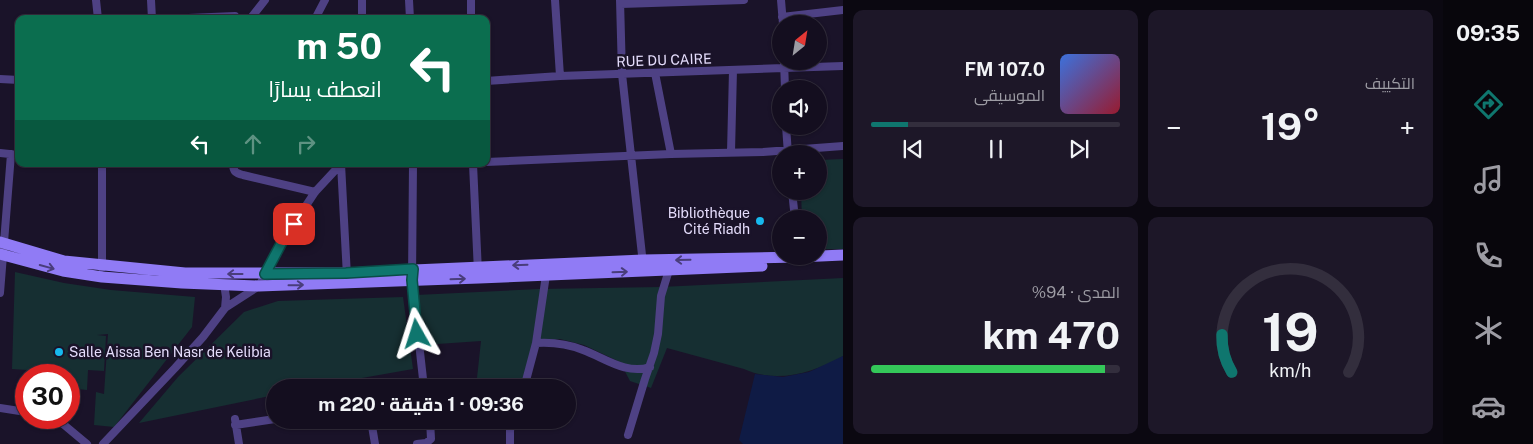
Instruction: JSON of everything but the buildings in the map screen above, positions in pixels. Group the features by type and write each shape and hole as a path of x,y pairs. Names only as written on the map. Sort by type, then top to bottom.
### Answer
{"main road":[{"path":"1,248 102,271 182,283 259,286 347,278 772,260"},
{"path":"827,256 843,255"},
{"path":"478,272 546,275 643,266 669,270 772,261"},
{"path":"827,261 843,262"},
{"path":"102,271 265,274 347,278"}],"street":[{"path":"96,0 98,15"},
{"path":"151,0 152,15"},
{"path":"253,15 265,0"},
{"path":"317,15 325,0"},
{"path":"362,0 362,15"},
{"path":"409,0 410,15"},
{"path":"471,0 471,15"},
{"path":"555,0 560,76"},
{"path":"643,266 622,74 621,2 743,0"},
{"path":"781,0 782,15"},
{"path":"812,15 843,10"},
{"name":"RUE DU CAIRE","path":"490,81 560,76 733,70 772,66"},
{"name":"RUE DU CAIRE","path":"828,66 843,66"},
{"path":"731,152 733,70"},
{"path":"655,73 671,154"},
{"path":"0,79 15,80"},
{"path":"827,147 843,146"},
{"path":"490,162 631,155 772,151"},
{"path":"0,153 15,154 1,248 0,293"},
{"path":"102,167 102,271"},
{"path":"233,167 236,173 315,192"},
{"path":"103,444 203,337 225,308 259,286 282,242 315,192 337,167"},
{"path":"340,167 347,278"},
{"path":"412,167 412,275 423,379"},
{"path":"473,167 478,272"},
{"path":"628,435 656,344 660,296 669,270"},
{"path":"526,379 536,342 546,275"},
{"path":"224,284 225,308"},
{"path":"536,342 567,345 625,368 641,370 650,367"},
{"path":"0,408 15,410"},
{"path":"239,444 235,422 266,420"},
{"path":"69,429 87,444"},
{"path":"372,429 375,444"},
{"path":"418,444 426,443 431,439 430,429"},
{"path":"510,429 510,444"}],"green space":[{"path":"843,159 843,249 827,249 827,210 802,210 801,200 827,200 827,160"},
{"path":"15,272 64,283 111,290 195,297 192,327 114,427 94,425 96,392 104,394 108,334 97,335 106,336 104,371 88,370 87,390 80,389 80,364 15,364 15,369 12,369"},
{"path":"843,278 843,356 807,372 769,376 667,348 651,388 630,381 620,362 584,345 560,339 533,342 523,379 477,378 481,341 423,345 416,295 539,289 661,287"},
{"path":"403,297 413,369 356,379 266,379 266,397 139,423 178,377 244,312 278,301"}],"water":[{"path":"843,356 843,444 743,444 739,440 755,374 783,377 809,372"}],"place":[{"name":"Bibliothèque Cité Riadh","path":"760,221"},
{"name":"Salle Aissa Ben Nasr de Kelibia","path":"59,352"}],"route":[{"path":"294,224 265,274 346,273 413,269 412,280 417,334"}]}
